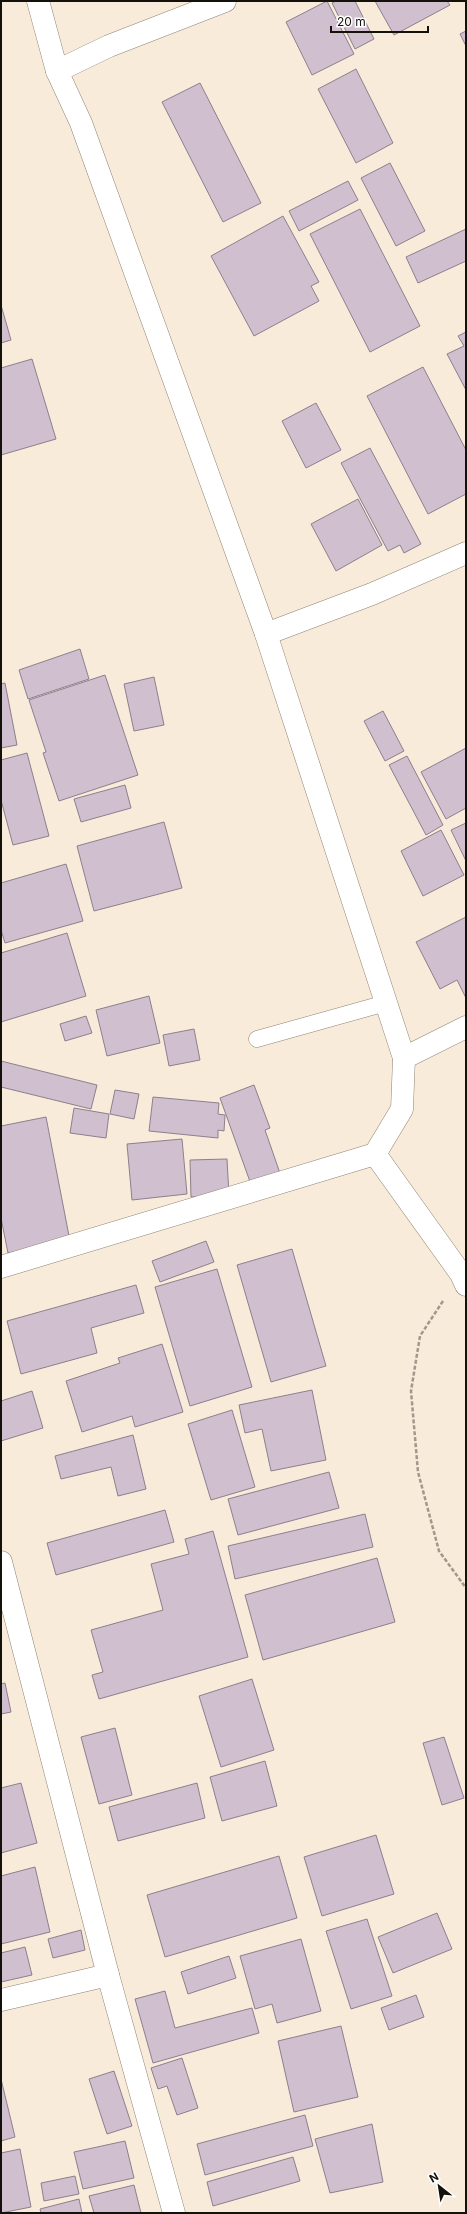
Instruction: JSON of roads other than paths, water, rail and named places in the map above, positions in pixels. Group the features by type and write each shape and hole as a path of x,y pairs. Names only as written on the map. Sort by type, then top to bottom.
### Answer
{"street":[{"path":"1,1267 375,1154 402,1109 404,1058 266,634 81,123 57,72 38,1"},
{"path":"57,72 109,46 225,1"},
{"path":"266,634 372,594 466,553"},
{"path":"404,1058 466,1027"},
{"path":"375,1154 464,1280"},
{"path":"1,1562 108,1975 174,2213"},
{"path":"1,2000 108,1975"}],"lane":[{"path":"257,1039 386,1003"}]}
